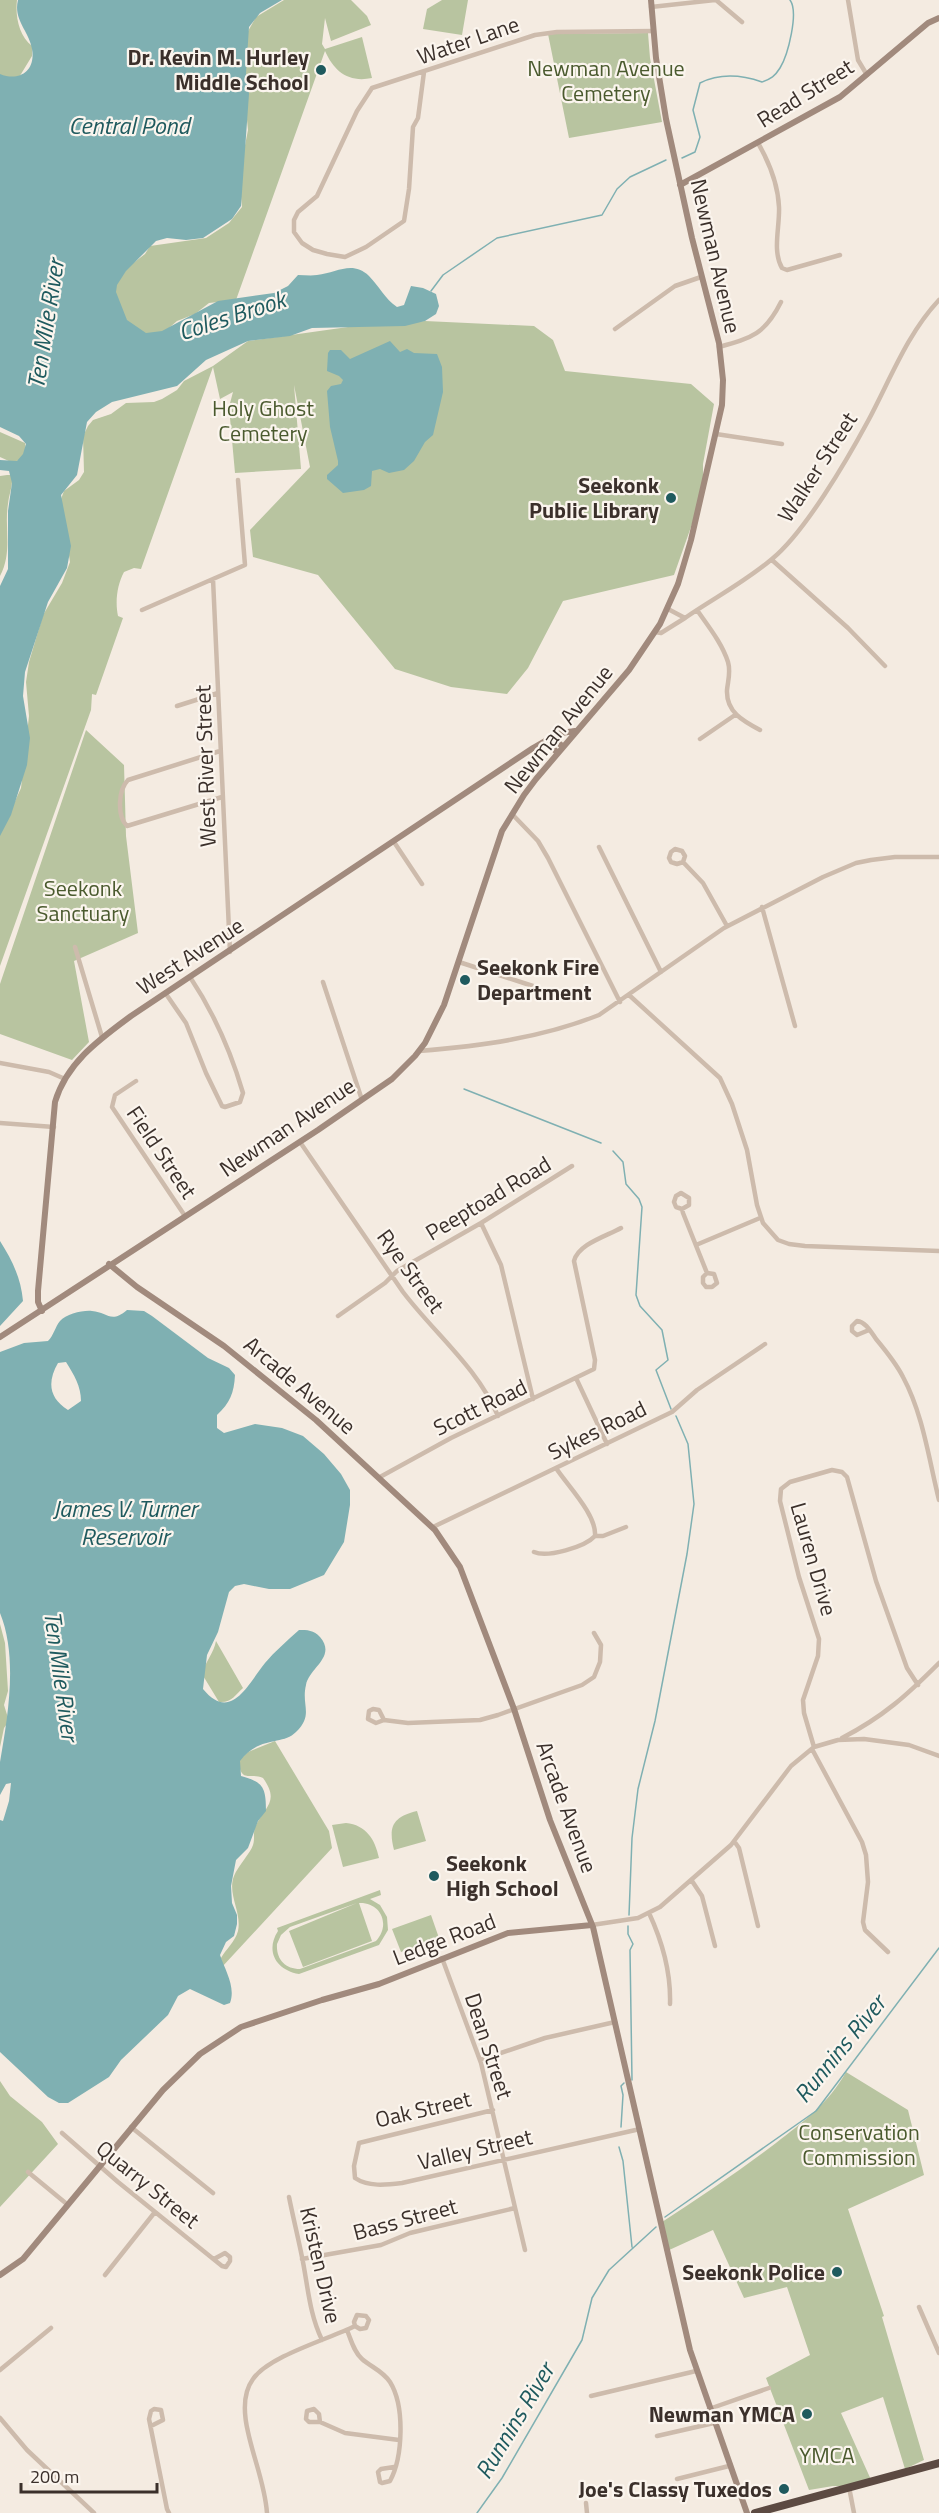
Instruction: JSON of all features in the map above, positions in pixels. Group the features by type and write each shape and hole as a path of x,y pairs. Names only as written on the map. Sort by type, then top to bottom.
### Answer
{"highway":[{"path":"755,2513 939,2463"}],"main road":[{"name":"Newman Avenue","path":"0,1337 362,1100 392,1079 419,1051 444,1005 502,831 524,795 562,746 629,670 655,633 668,609 688,551 722,405 723,380 719,347 680,185 661,90 651,3"},
{"name":"Read Street","path":"680,185 832,101 867,75 928,23 939,18"},
{"name":"West Avenue","path":"42,1311 38,1302 38,1291 55,1102 65,1079 85,1052 102,1037 190,977 541,743 561,732 575,731"},
{"path":"552,737 562,746"},
{"path":"541,743 549,745 558,753"},
{"name":"Arcade Avenue","path":"109,1264 122,1276 224,1346 316,1420 433,1527 450,1548 460,1567 514,1709 548,1814 592,1925 696,2371 747,2513"},
{"name":"Ledge Road","path":"0,2275 24,2259 163,2090 200,2054 241,2027 379,1984 508,1933 592,1925"}],"street":[{"path":"651,3 716,0 742,22"},
{"path":"848,0 858,60 867,75"},
{"name":"Water Lane","path":"424,72 418,118 413,128 409,189 404,220 353,254 338,257 314,250 297,238 293,226 294,220 303,207 316,196 372,88 548,32 654,31"},
{"path":"758,143 778,195 780,265 784,270 840,255"},
{"path":"615,329 675,286 701,277"},
{"name":"Walker Street","path":"655,633 661,633 698,610 772,560 813,510 867,422 893,369 921,321 939,300"},
{"path":"719,347 750,338 761,332 781,302"},
{"path":"716,434 782,444"},
{"path":"142,610 245,565 238,480"},
{"path":"772,560 848,628 885,666"},
{"name":"West River Street","path":"213,579 230,952"},
{"path":"668,609 685,618"},
{"path":"698,610 726,657 729,670 728,698 735,715 760,730"},
{"path":"177,706 218,693"},
{"path":"700,739 735,715"},
{"path":"220,751 134,778 125,783 121,796 122,818 127,826 222,797"},
{"path":"512,814 538,842 548,858 620,1002"},
{"path":"394,842 422,884"},
{"path":"599,847 661,972"},
{"path":"419,1051 484,1044 541,1034 599,1016 728,926 762,907 856,863 896,857 939,857"},
{"path":"683,862 700,879 728,926"},
{"path":"762,907 795,1026"},
{"path":"75,947 102,1037"},
{"path":"459,962 536,987"},
{"path":"166,994 186,1023 222,1106 235,1104 243,1097 212,1011 190,977"},
{"path":"323,982 362,1100"},
{"path":"629,995 720,1078 732,1104 747,1150 760,1218 771,1234 789,1244 939,1251"},
{"path":"0,1063 49,1072 65,1079"},
{"name":"Field Street","path":"136,1081 115,1095 112,1107 186,1216"},
{"path":"0,1123 54,1127"},
{"name":"Rye Street","path":"300,1142 421,1316 478,1378 498,1416"},
{"name":"Peeptoad Road","path":"339,1316 397,1271 481,1223 572,1166"},
{"path":"682,1209 708,1273"},
{"path":"696,1245 760,1218"},
{"path":"481,1223 501,1265 533,1399"},
{"name":"Scott Road","path":"380,1477 591,1371 595,1366 574,1261 578,1251 621,1228"},
{"path":"869,1330 893,1361 907,1386 919,1420 939,1500"},
{"name":"Sykes Road","path":"433,1527 672,1412 697,1390 765,1344"},
{"path":"576,1378 607,1444"},
{"path":"556,1468 583,1504 595,1529 595,1536"},
{"name":"Lauren Drive","path":"813,1748 803,1700 818,1656 819,1639 799,1577 780,1501 780,1491 786,1484 832,1470 839,1471 847,1477 874,1575 907,1668 918,1685"},
{"path":"534,1552 550,1555 588,1541 595,1536 603,1536 626,1527"},
{"path":"384,1720 408,1723 480,1720 582,1685 594,1677 600,1662 601,1645 594,1633"},
{"path":"838,1740 867,1725 918,1685 939,1663"},
{"path":"867,1725 873,1740"},
{"name":"Ledge Road","path":"592,1925 638,1918 660,1907 692,1881 734,1840 791,1766 813,1748 838,1740 873,1740 909,1745 939,1756"},
{"path":"813,1748 862,1842 868,1869 863,1922 865,1930 888,1952"},
{"path":"734,1840 739,1848 758,1926"},
{"path":"692,1881 702,1896 715,1946"},
{"path":"649,1913 662,1950 670,1987 670,2004"},
{"name":"Dean Street","path":"442,1958 480,2060 525,2250"},
{"path":"480,2060 545,2038 615,2022"},
{"name":"Oak Street","path":"361,2142 493,2110"},
{"path":"131,2127 213,2193"},
{"name":"Valley Street","path":"361,2142 356,2150 355,2178 361,2182 374,2184 402,2183 640,2129"},
{"name":"Quarry Street","path":"62,2133 99,2167 214,2259"},
{"path":"28,2172 68,2205"},
{"name":"Kristen Drive","path":"289,2197 310,2308 322,2340"},
{"name":"Bass Street","path":"302,2259 381,2245 410,2234 515,2208"},
{"path":"105,2275 155,2212"},
{"path":"919,2307 939,2352"},
{"path":"267,2513 266,2495 245,2417 245,2396 253,2379 270,2363 355,2326"},
{"path":"0,2370 51,2328"},
{"path":"347,2330 354,2348 362,2359 383,2373 390,2382 401,2413 394,2468"},
{"path":"591,2396 696,2371"},
{"path":"709,2409 769,2388"},
{"path":"0,2418 27,2450 94,2513"},
{"path":"320,2422 345,2433 399,2440"},
{"path":"657,2436 714,2423"},
{"path":"151,2426 169,2513"},
{"path":"677,2479 729,2466"},
{"path":"849,2487 854,2513"},
{"path":"586,2503 587,2513"}],"green space":[{"path":"0,0 17,0 19,25 24,37 32,46 32,56 18,79 0,80"},
{"path":"284,0 351,0 367,16 371,25 331,41 325,18 322,44 325,49 362,37 372,78 356,79 343,74 337,70 325,51 236,300 209,303 195,314 177,321 162,334 135,336 113,296 114,288 128,267 145,254 150,246 206,238 229,223 242,207 239,176 248,130 245,100 247,33 256,17"},
{"path":"442,0 468,0 462,35 423,29 427,9"},
{"name":"Newman Avenue Cemetery","path":"648,33 650,58 662,122 569,138 548,34"},
{"name":"Holy Ghost Cemetery","path":"425,321 534,326 553,340 565,371 691,384 714,404 703,464 703,493 674,575 563,601 528,668 507,694 451,687 395,669 318,575 253,557 250,530 310,467 294,385 301,469 235,473 229,407 233,392 220,399 213,367 141,569 134,568 124,572 120,582 117,611 118,616 123,618 96,695 92,694 91,710 0,966 0,834 21,788 29,716 26,682 29,662 43,615 62,583 70,562 61,499 64,491 79,480 84,472 83,436 88,426 93,420 111,414 126,403 154,402 162,399 177,390 184,381 213,366 248,341 355,326"},
{"path":"0,432 25,443 26,449 22,460 11,462 0,457"},
{"path":"12,475 7,513 6,558 0,576 0,476"},
{"name":"Seekonk Sanctuary","path":"86,730 124,765 126,836 138,933 74,961 89,1042 72,1060 0,1034 0,984"},
{"path":"0,1624 5,1643 8,1691 4,1705 9,1721 4,1728 0,1747"},
{"path":"216,1641 243,1688 233,1698 223,1702 219,1702 202,1674"},
{"path":"275,1741 329,1831 332,1848 222,1967 221,1958 235,1939 239,1924 232,1890 234,1876 252,1848 255,1827 271,1799 268,1786 263,1778 244,1775 238,1761 248,1752"},
{"path":"417,1811 426,1841 394,1850 392,1829 394,1824 402,1816"},
{"path":"346,1823 359,1827 368,1834 379,1858 343,1867 332,1825"},
{"path":"380,1890 381,1895 370,1899 380,1905 387,1917 388,1930 379,1945 299,1974 284,1968 275,1958 273,1946 277,1928","holes":["357,1903 289,1931 303,1967 372,1941 359,1903 367,1904 378,1910 383,1922 383,1928 376,1941 300,1969 290,1967 280,1959 277,1944 281,1935 290,1927"]},
{"path":"431,1915 439,1938 401,1952 392,1929"},
{"name":"Conservation Commission","path":"846,2072 908,2110 924,2175 848,2209 884,2316 882,2317 924,2460 905,2469 883,2397 841,2413 872,2482 862,2486 833,2486 809,2490 766,2378 810,2355 787,2287 744,2298 713,2230 667,2251 659,2224 733,2175 796,2127 824,2103"},
{"path":"0,2081 10,2096 42,2122 58,2144 0,2207"}],"water":[{"name":"Central Pond","path":"18,0 282,0 260,13 249,27 246,73 249,94 241,206 232,219 203,238 186,240 167,238 156,241 126,271 117,285 116,292 127,320 146,333 162,331 218,301 274,293 288,286 298,275 317,275 350,268 363,271 397,307 404,305 411,286 436,294 439,306 436,314 425,321 405,326 312,328 290,336 248,341 206,360 177,386 112,402 96,412 87,422 77,475 61,495 71,546 67,568 48,602 25,672 23,696 30,738 27,765 11,815 0,836 0,586 8,569 8,511 12,483 9,471 0,470 0,460 17,461 23,454 26,444 19,436 0,427 0,74 14,77 25,73 33,57 30,43 19,20"},
{"path":"390,341 400,352 407,349 414,353 437,354 442,367 443,392 433,435 425,442 414,461 404,470 389,473 380,469 372,471 371,486 364,490 343,493 327,479 327,475 338,465 338,461 330,427 327,391 331,386 341,384 343,380 327,371 328,353 330,350 341,350 350,359"},
{"path":"0,1241 15,1270 23,1301 0,1326"},
{"name":"James V. Turner Reservoir","path":"127,1310 144,1311 208,1358 229,1368 235,1375 234,1387 228,1402 217,1415 217,1428 224,1433 255,1424 282,1428 303,1436 324,1454 341,1474 350,1490 350,1505 344,1542 324,1575 290,1589 269,1589 244,1584 235,1586 229,1592 218,1632 207,1655 203,1689 213,1699 222,1702 238,1697 269,1659 299,1630 310,1631 318,1635 324,1644 325,1651 306,1685 306,1715 301,1726 284,1739 255,1747 240,1761 241,1776 259,1783 262,1787 266,1811 258,1821 248,1848 236,1860 231,1886 237,1924 234,1936 226,1942 220,1955 231,1985 230,2003 224,2005 190,1989 178,1996 168,2015 121,2060 109,2077 68,2103 59,2103 48,2097 0,2052 0,1820 3,1821 9,1801 11,1783 6,1784 0,1795 0,1762 6,1726 10,1667 9,1648 0,1613 0,1352 24,1343 48,1341 60,1321 75,1313 92,1311 113,1317","holes":["66,1362 81,1396 81,1401 68,1410 57,1400 51,1383 58,1363"]}],"waterway":[{"name":"Coles Brook","path":"682,158 695,152 700,137 693,110 700,83 731,76 762,82 778,71 786,54 793,23 790,0"},
{"name":"Coles Brook","path":"431,291 443,275 497,238 602,215 617,189 630,177 666,160"},
{"path":"464,1089 601,1143"},
{"path":"613,1151 623,1162 626,1184 639,1199 642,1207 636,1295 640,1306 662,1330 668,1360 656,1370 671,1409"},
{"path":"629,1915 632,1838 638,1789 655,1721 687,1554 694,1504 688,1444 676,1416"},
{"path":"628,1926 628,1934 633,1944 630,1950 632,2080"},
{"name":"Runnins River","path":"665,2217 816,2111 939,1948"},
{"path":"621,2127 623,2095 621,2086 624,2083"},
{"path":"619,2147 623,2161 632,2247"},
{"name":"Runnins River","path":"477,2513 502,2478 582,2340 592,2298 609,2270 656,2227"}],"place":[{"name":"Dr. Kevin M. Hurley Middle School","path":"321,70"},
{"name":"Seekonk Public Library","path":"671,498"},
{"name":"Seekonk Fire Department","path":"465,980"},
{"name":"Seekonk High School","path":"434,1876"},
{"name":"Seekonk Police","path":"837,2272"},
{"name":"Newman YMCA","path":"807,2414"},
{"name":"Joe's Classy Tuxedos","path":"784,2489"}],"water label":[{"name":"Ten Mile River","path":"46,324"},
{"name":"Ten Mile River","path":"61,1676"}],"park label":[{"name":"YMCA","path":"827,2455"}]}
